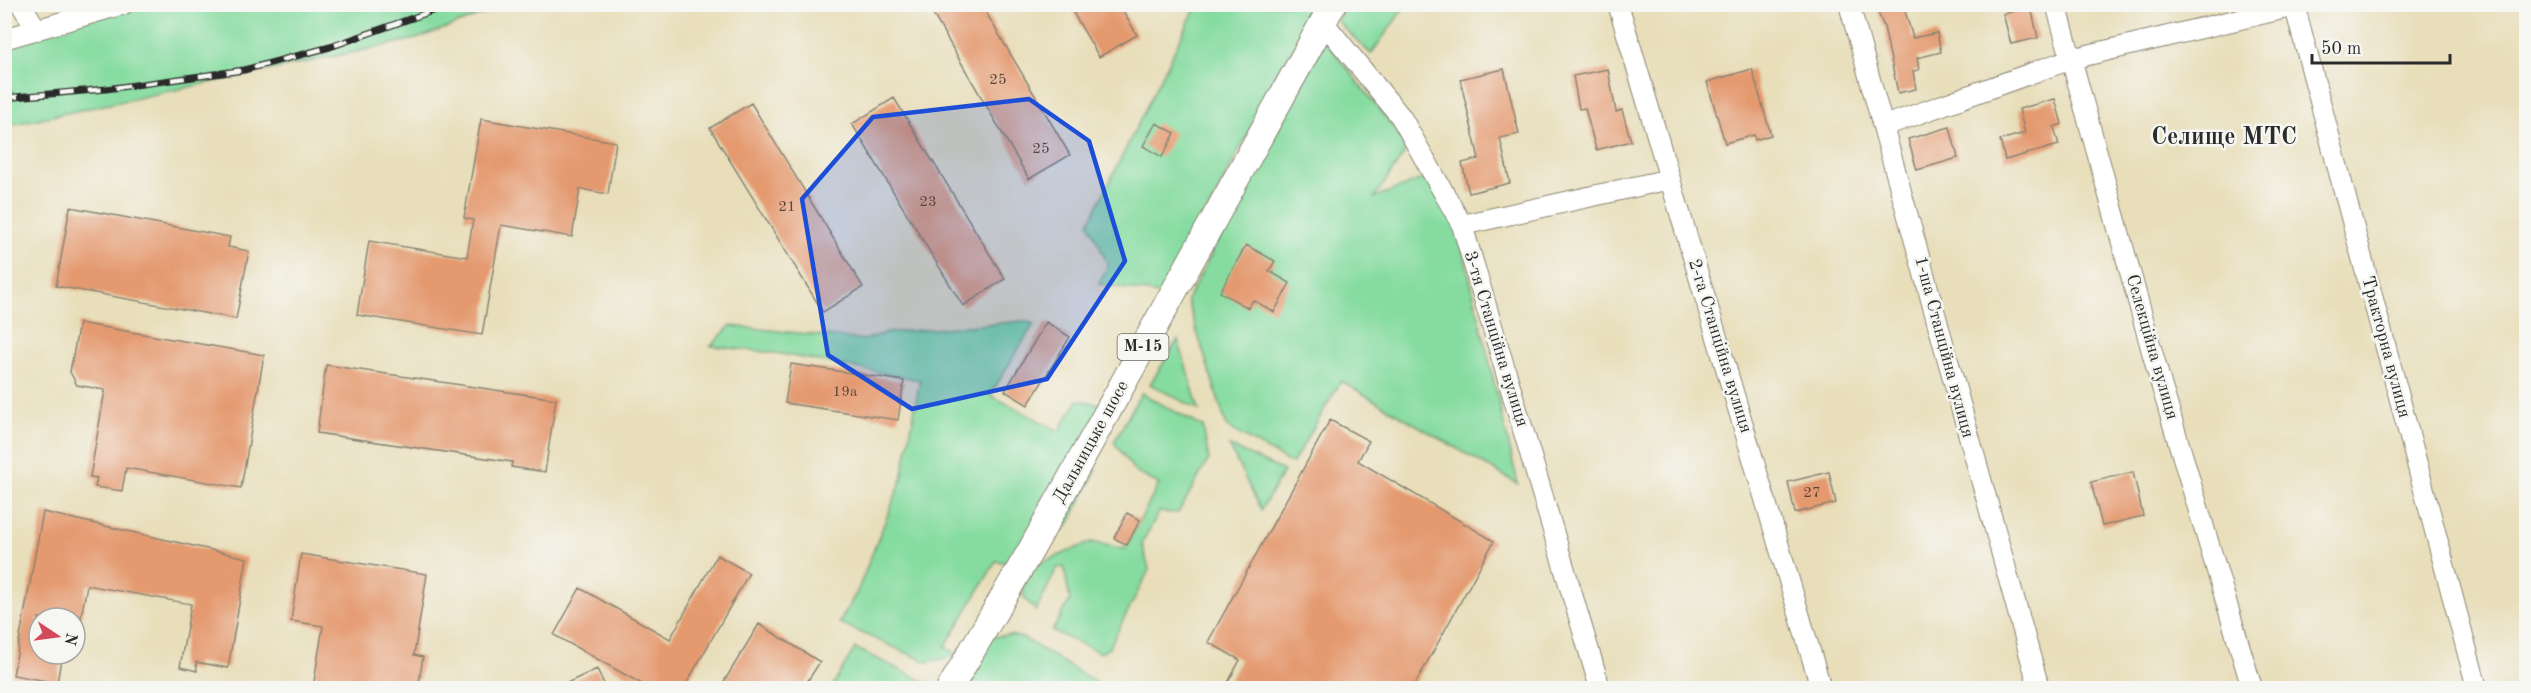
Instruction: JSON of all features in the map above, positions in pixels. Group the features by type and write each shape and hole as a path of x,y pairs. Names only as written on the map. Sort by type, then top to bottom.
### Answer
{"main road":[{"name":"Дальницьке шосе","path":"950,688 1037,539 1329,14"}],"street":[{"path":"21,4 37,30"},
{"path":"4,39 124,4"},
{"name":"2-га Станційна вулиця","path":"1618,4 1821,688"},
{"name":"1-ша Станційна вулиця","path":"1849,4 2039,688"},
{"name":"Селекційна вулиця","path":"2056,4 2161,384 2252,688"},
{"path":"1884,126 2071,59 2294,5"},
{"name":"Тракторна вулиця","path":"2294,5 2477,688"},
{"name":"3-тя Станційна вулиця","path":"1329,14 1401,117 1462,225 1600,688"},
{"path":"1462,225 1670,178"}],"highlighted area":[{"path":"1029,99 1089,141 1125,261 1047,379 912,409 828,355 802,199 873,117"}],"green space":[{"path":"128,5 508,5 416,39 5,126 4,42"},
{"path":"1197,5 1315,5 1164,295 1099,284 1108,265 1089,223"},
{"path":"1345,5 1406,5 1371,54 1337,21"},
{"path":"1325,40 1403,140 1404,154 1374,198 1419,180 1447,181 1518,484 1341,381 1292,464 1227,427 1187,300"},
{"path":"1024,321 1034,324 990,395 1059,431 1078,400 1107,405 1016,564 996,561 945,647 960,655 927,662 839,623 857,592 902,479 920,380 776,353 711,346 730,326 864,340 886,333"},
{"path":"1178,340 1199,410 1150,384"},
{"path":"1141,393 1203,427 1209,459 1178,513 1159,512 1142,543 1149,570 1109,648 1101,653 1052,631 1070,600 1064,567 1057,568 1036,611 1024,598 1023,585 1036,565 1091,542 1125,549 1159,484 1135,472 1114,442"},
{"path":"1229,446 1284,471 1261,510"},
{"path":"1097,470 1069,524 1056,534 1049,531 1082,472"},
{"path":"1009,635 1023,638 1097,683 1099,688 963,688 991,637"},
{"path":"855,648 929,684 930,688 831,688"}],"building":[{"path":"927,4 981,4 1070,155 1029,179"},
{"path":"1068,4 1119,4 1137,35 1099,57"},
{"path":"1903,4 1913,38 1937,33 1941,52 1917,58 1919,70 1913,71 1916,89 1898,93 1884,27 1877,10"},
{"path":"2031,7 2038,38 2011,44 2003,14"},
{"path":"1504,69 1519,134 1500,138 1510,183 1469,193 1462,163 1479,159 1460,79"},
{"path":"1608,69 1616,112 1622,110 1631,141 1596,150 1585,108 1579,109 1573,76"},
{"path":"1752,69 1771,135 1755,140 1754,135 1725,143 1707,82"},
{"path":"894,98 1005,279 963,306 852,124"},
{"path":"2055,99 2062,124 2054,127 2059,145 2005,160 2000,140 2025,133 2019,109"},
{"path":"751,103 863,287 823,312 710,128"},
{"path":"481,119 616,142 608,194 580,189 572,237 501,225 482,335 357,315 369,241 467,257 473,220 464,218"},
{"path":"1156,123 1175,133 1162,157 1143,146"},
{"path":"1950,127 1958,158 1917,170 1908,139"},
{"path":"70,207 230,237 228,247 249,251 236,319 56,286"},
{"path":"1246,245 1275,261 1269,271 1290,283 1274,312 1253,300 1248,308 1220,292"},
{"path":"1046,322 1070,337 1028,405 1005,391"},
{"path":"79,323 264,355 241,488 126,468 122,491 95,487 97,478 90,477 105,390 77,385 70,372"},
{"path":"791,364 904,381 898,420 785,403"},
{"path":"326,365 556,399 545,472 511,467 512,462 317,433"},
{"path":"1330,420 1369,441 1358,461 1494,541 1413,688 1225,688 1240,660 1208,642"},
{"path":"1829,472 1836,503 1795,513 1788,482"},
{"path":"2133,472 2143,516 2102,526 2091,482"},
{"path":"43,512 247,558 228,668 196,662 197,671 180,667 191,604 87,585 83,606 27,606 27,666 60,666 57,683 13,675"},
{"path":"1127,513 1140,520 1127,545 1114,538"},
{"path":"301,554 427,574 414,655 423,657 418,688 313,688 323,626 291,621"},
{"path":"717,555 749,573 684,688 649,688 554,635 580,588 670,639"},
{"path":"759,624 820,662 803,688 720,688"},
{"path":"597,669 606,688 556,688"}],"railway":[{"path":"4,98 106,89 244,70 330,47 452,4"}],"district":[{"name":"Cелище МТС","path":"2224,138"}]}
